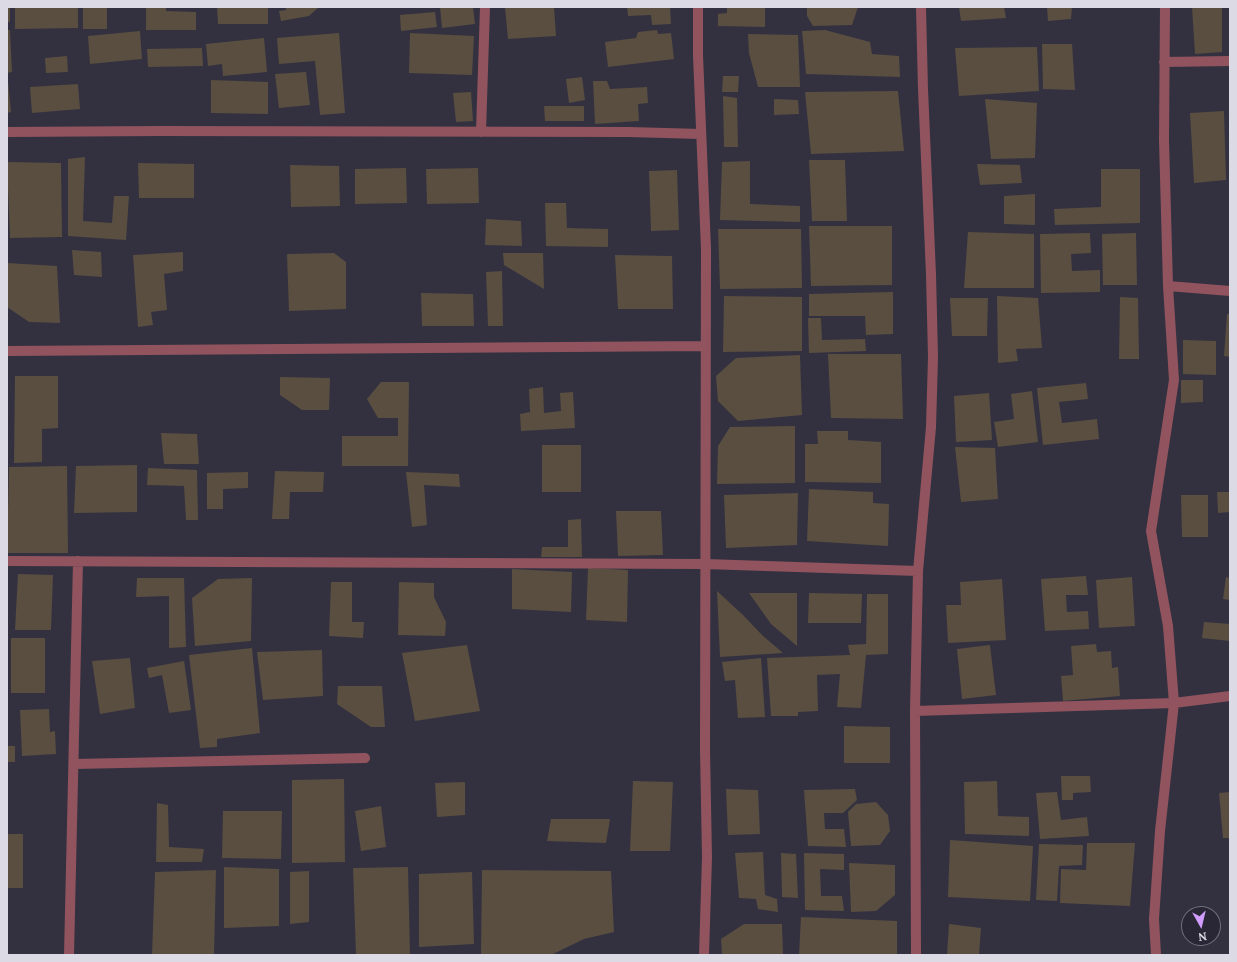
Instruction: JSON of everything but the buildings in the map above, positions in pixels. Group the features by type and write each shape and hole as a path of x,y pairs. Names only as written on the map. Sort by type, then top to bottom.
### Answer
{"street":[{"path":"481,132 485,7"},
{"path":"698,7 706,249 705,750 707,856 704,955"},
{"path":"916,955 915,711 918,571 931,427 933,357 921,7"},
{"path":"1156,955 1154,919 1160,831 1174,703 1168,626 1151,531 1174,380 1168,286 1164,140 1165,7"},
{"path":"1164,62 1230,61"},
{"path":"7,132 160,131 701,134"},
{"path":"1168,286 1230,291"},
{"path":"7,351 705,346"},
{"path":"7,560 705,564 918,571"},
{"path":"69,955 78,561"},
{"path":"915,711 1174,703 1230,696"},
{"path":"74,764 365,758"}]}
